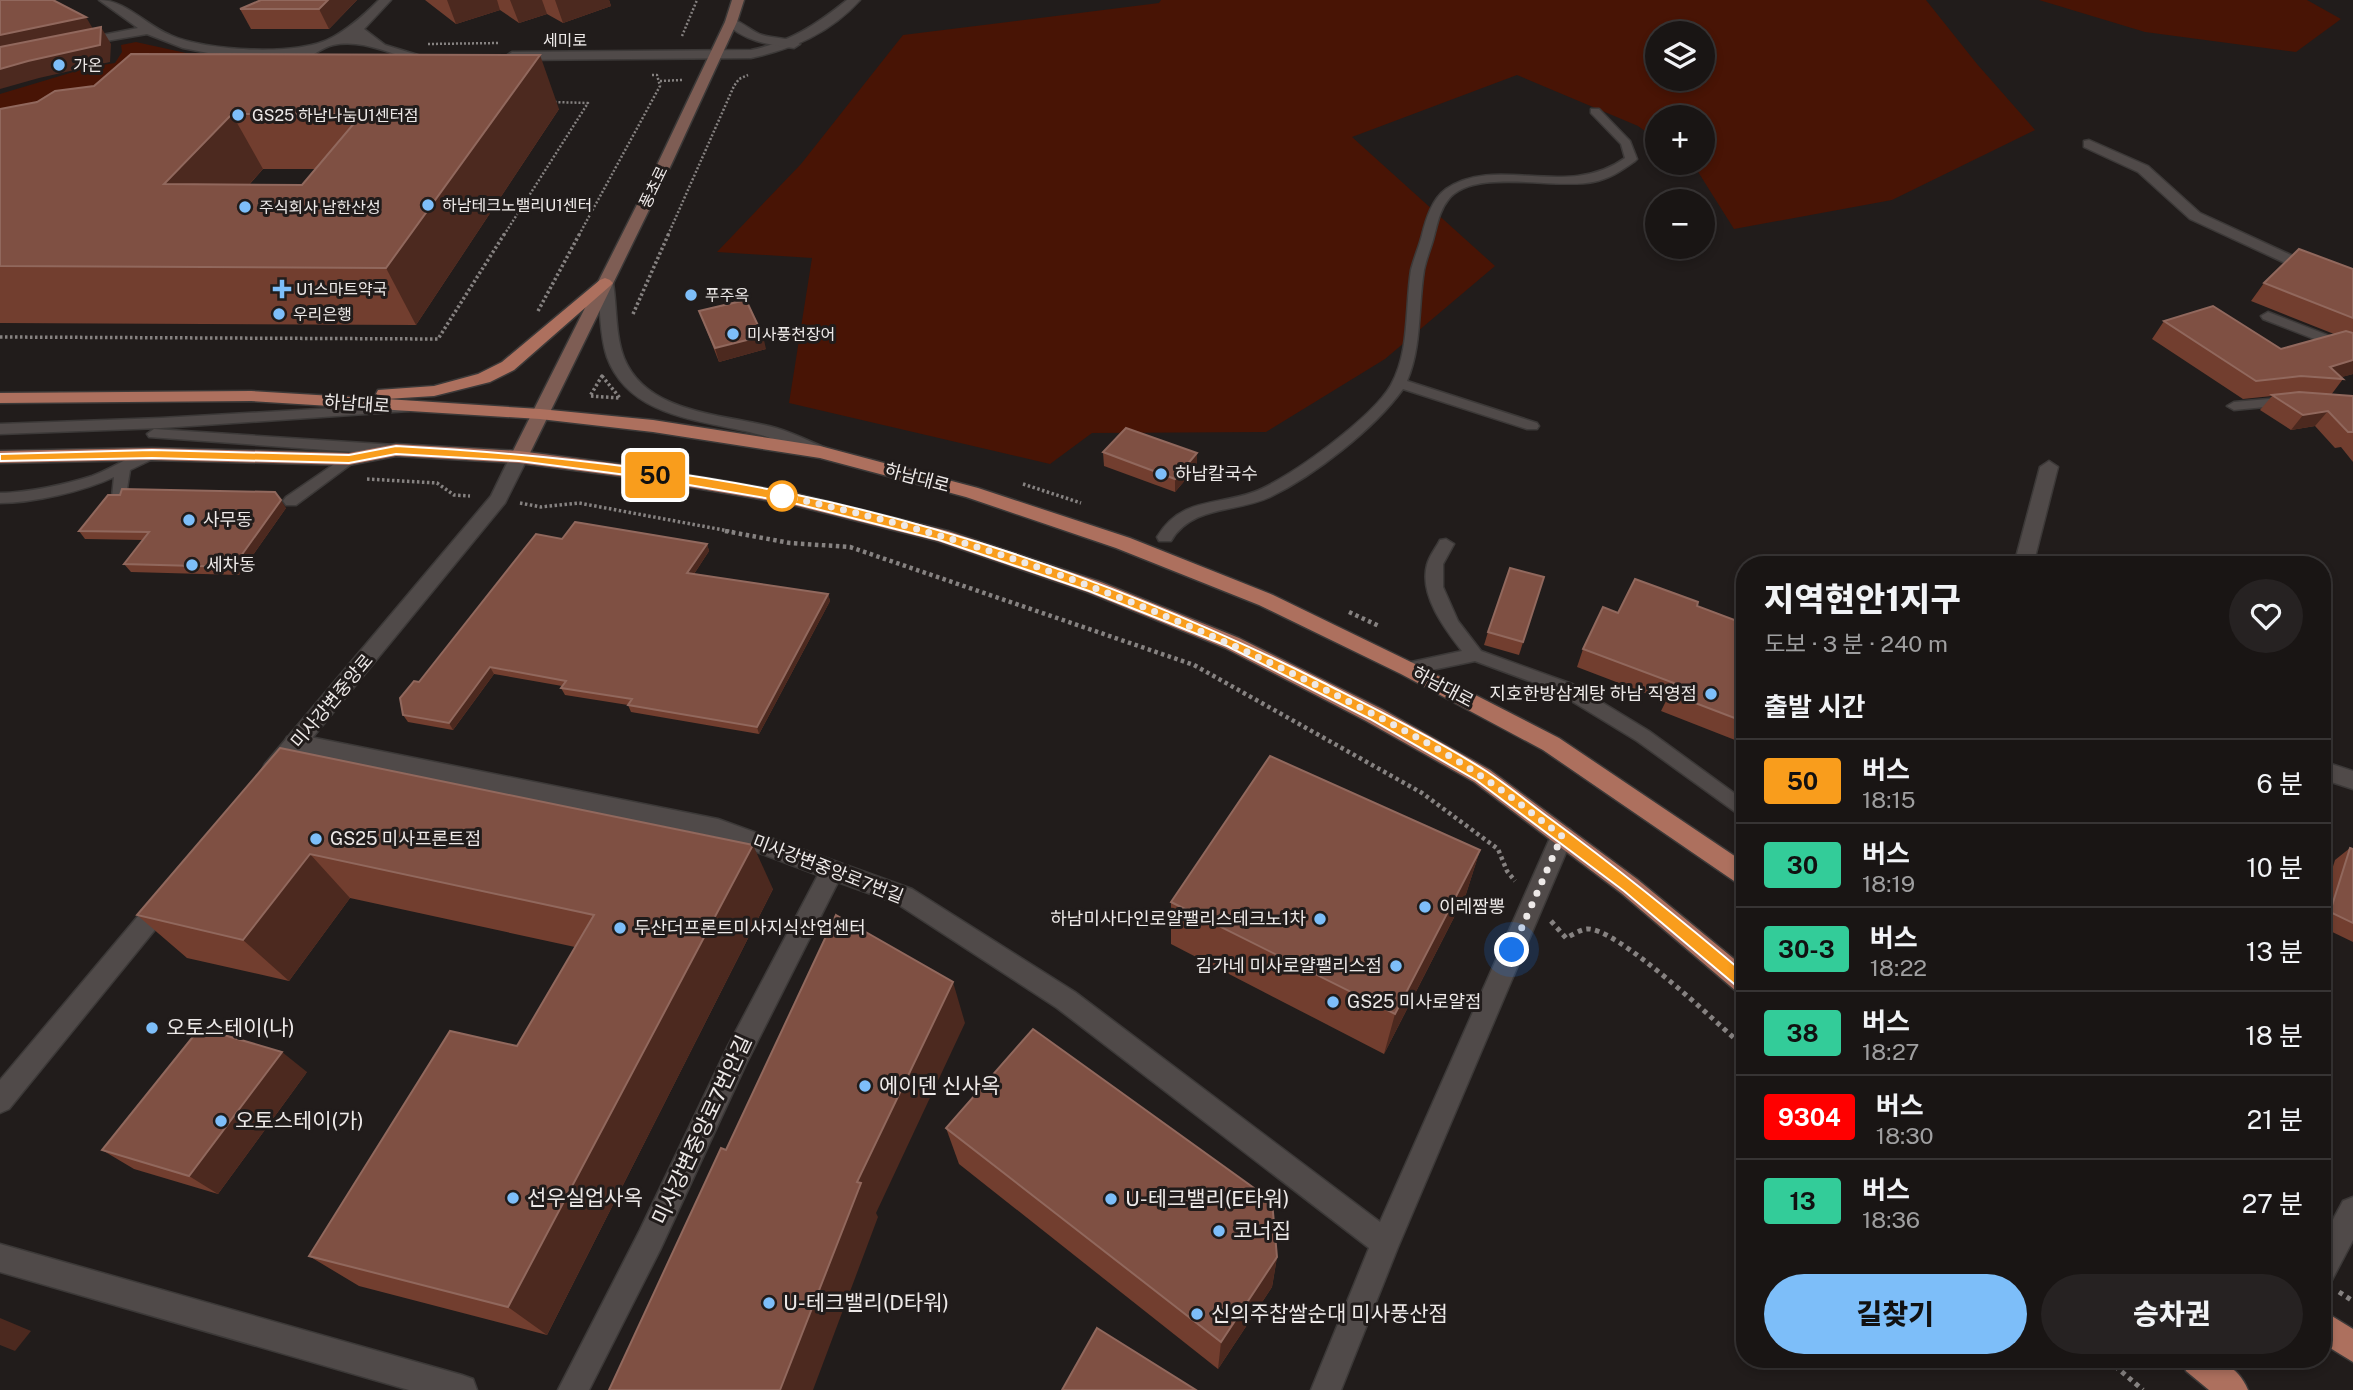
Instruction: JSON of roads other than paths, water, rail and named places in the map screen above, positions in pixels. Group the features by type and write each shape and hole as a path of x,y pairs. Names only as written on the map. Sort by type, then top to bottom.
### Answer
{"main road":[{"name":"풍초로","path":"519,457 665,163 731,22 738,0"},
{"path":"251,396 412,393 434,391 484,378 518,358 605,283"},
{"name":"하남대로","path":"0,398 251,396 404,408 540,414 653,426 820,452 972,492 1159,557 1266,600 1408,668 1551,744 1736,870"},
{"path":"0,457 152,454 349,459 396,450 519,457 642,473 789,498 942,536 1094,587 1232,643 1374,715 1482,776 1629,886 1736,975"},
{"path":"2331,1331 2353,1347"},
{"path":"2207,1368 2233,1390"}],"street":[{"path":"105,0 148,30 185,46 268,53 312,49 333,42 361,26 385,0"},
{"path":"714,56 751,54 794,44 818,32 854,0"},
{"path":"731,22 752,37 768,42 794,44"},
{"path":"361,26 376,52"},
{"path":"64,46 148,30"},
{"path":"333,42 376,52 422,56"},
{"path":"268,53 302,66 312,49"},
{"name":"세미로","path":"496,55 714,56"},
{"path":"2090,144 2143,169 2196,216 2301,265 2353,282"},
{"path":"605,283 616,356 635,386 658,402 681,412 769,432 820,452"},
{"name":"미사강변중앙로","path":"261,785 499,499 519,457"},
{"path":"2025,556 2049,467"},
{"name":"미사강변중앙로7번길","path":"295,743 718,828 904,897 1066,1000 1385,1243"},
{"path":"2331,774 2353,780"},
{"path":"1326,1390 1385,1243 1562,836"},
{"name":"미사강변중앙로7번안길","path":"573,1390 650,1240 737,1055 832,871"},
{"path":"0,1100 174,890"},
{"path":"2331,1253 2353,1211"},
{"path":"0,1258 462,1390"}],"lane":[{"path":"1159,557 1165,532 1177,520 1260,495 1328,454 1374,414 1399,383 1411,332 1417,273 1433,217 1443,199 1452,190 1479,181 1577,181 1625,166 1631,159 1626,143 1595,111"},
{"path":"2268,316 2353,350"},
{"path":"1399,383 1532,426"},
{"path":"2234,407 2287,401 2309,402"},
{"path":"0,429 161,423 404,408"},
{"path":"0,438 160,433 396,450"},
{"path":"0,498 14,498 96,480 152,454"},
{"path":"291,501 349,459"},
{"path":"120,497 124,465"},
{"path":"1446,544 1434,566 1436,587 1443,611 1458,637 1475,655 1538,677 1576,695 1643,736 1736,804"},
{"path":"1408,668 1475,655"}],"place":[{"name":"가온","path":"59,65"},
{"name":"GS25 하남나눔U1센터점","path":"238,115"},
{"name":"하남테크노밸리U1센터","path":"428,205"},
{"name":"주식회사 남한산성","path":"245,207"},
{"name":"U1스마트약국","path":"282,289"},
{"name":"푸주옥","path":"691,295"},
{"name":"우리은행","path":"279,314"},
{"name":"미사풍천장어","path":"733,334"},
{"name":"하남칼국수","path":"1161,474"},
{"name":"사무동","path":"189,520"},
{"name":"세차동","path":"192,565"},
{"name":"지호한방삼계탕 하남 직영점","path":"1711,694"},
{"name":"GS25 미사프론트점","path":"316,839"},
{"name":"이레짬뽕","path":"1425,907"},
{"name":"하남미사다인로얄팰리스테크노1차","path":"1320,919"},
{"name":"두산더프론트미사지식산업센터","path":"620,928"},
{"name":"김가네 미사로얄팰리스점","path":"1396,966"},
{"name":"GS25 미사로얄점","path":"1333,1002"},
{"name":"오토스테이(나)","path":"152,1028"},
{"name":"에이덴 신사옥","path":"865,1086"},
{"name":"오토스테이(가)","path":"221,1121"},
{"name":"선우실업사옥","path":"513,1198"},
{"name":"U-테크밸리(E타워)","path":"1111,1199"},
{"name":"코너집","path":"1219,1231"},
{"name":"U-테크밸리(D타워)","path":"769,1303"},
{"name":"신의주찹쌀순대 미사풍산점","path":"1197,1314"}]}
